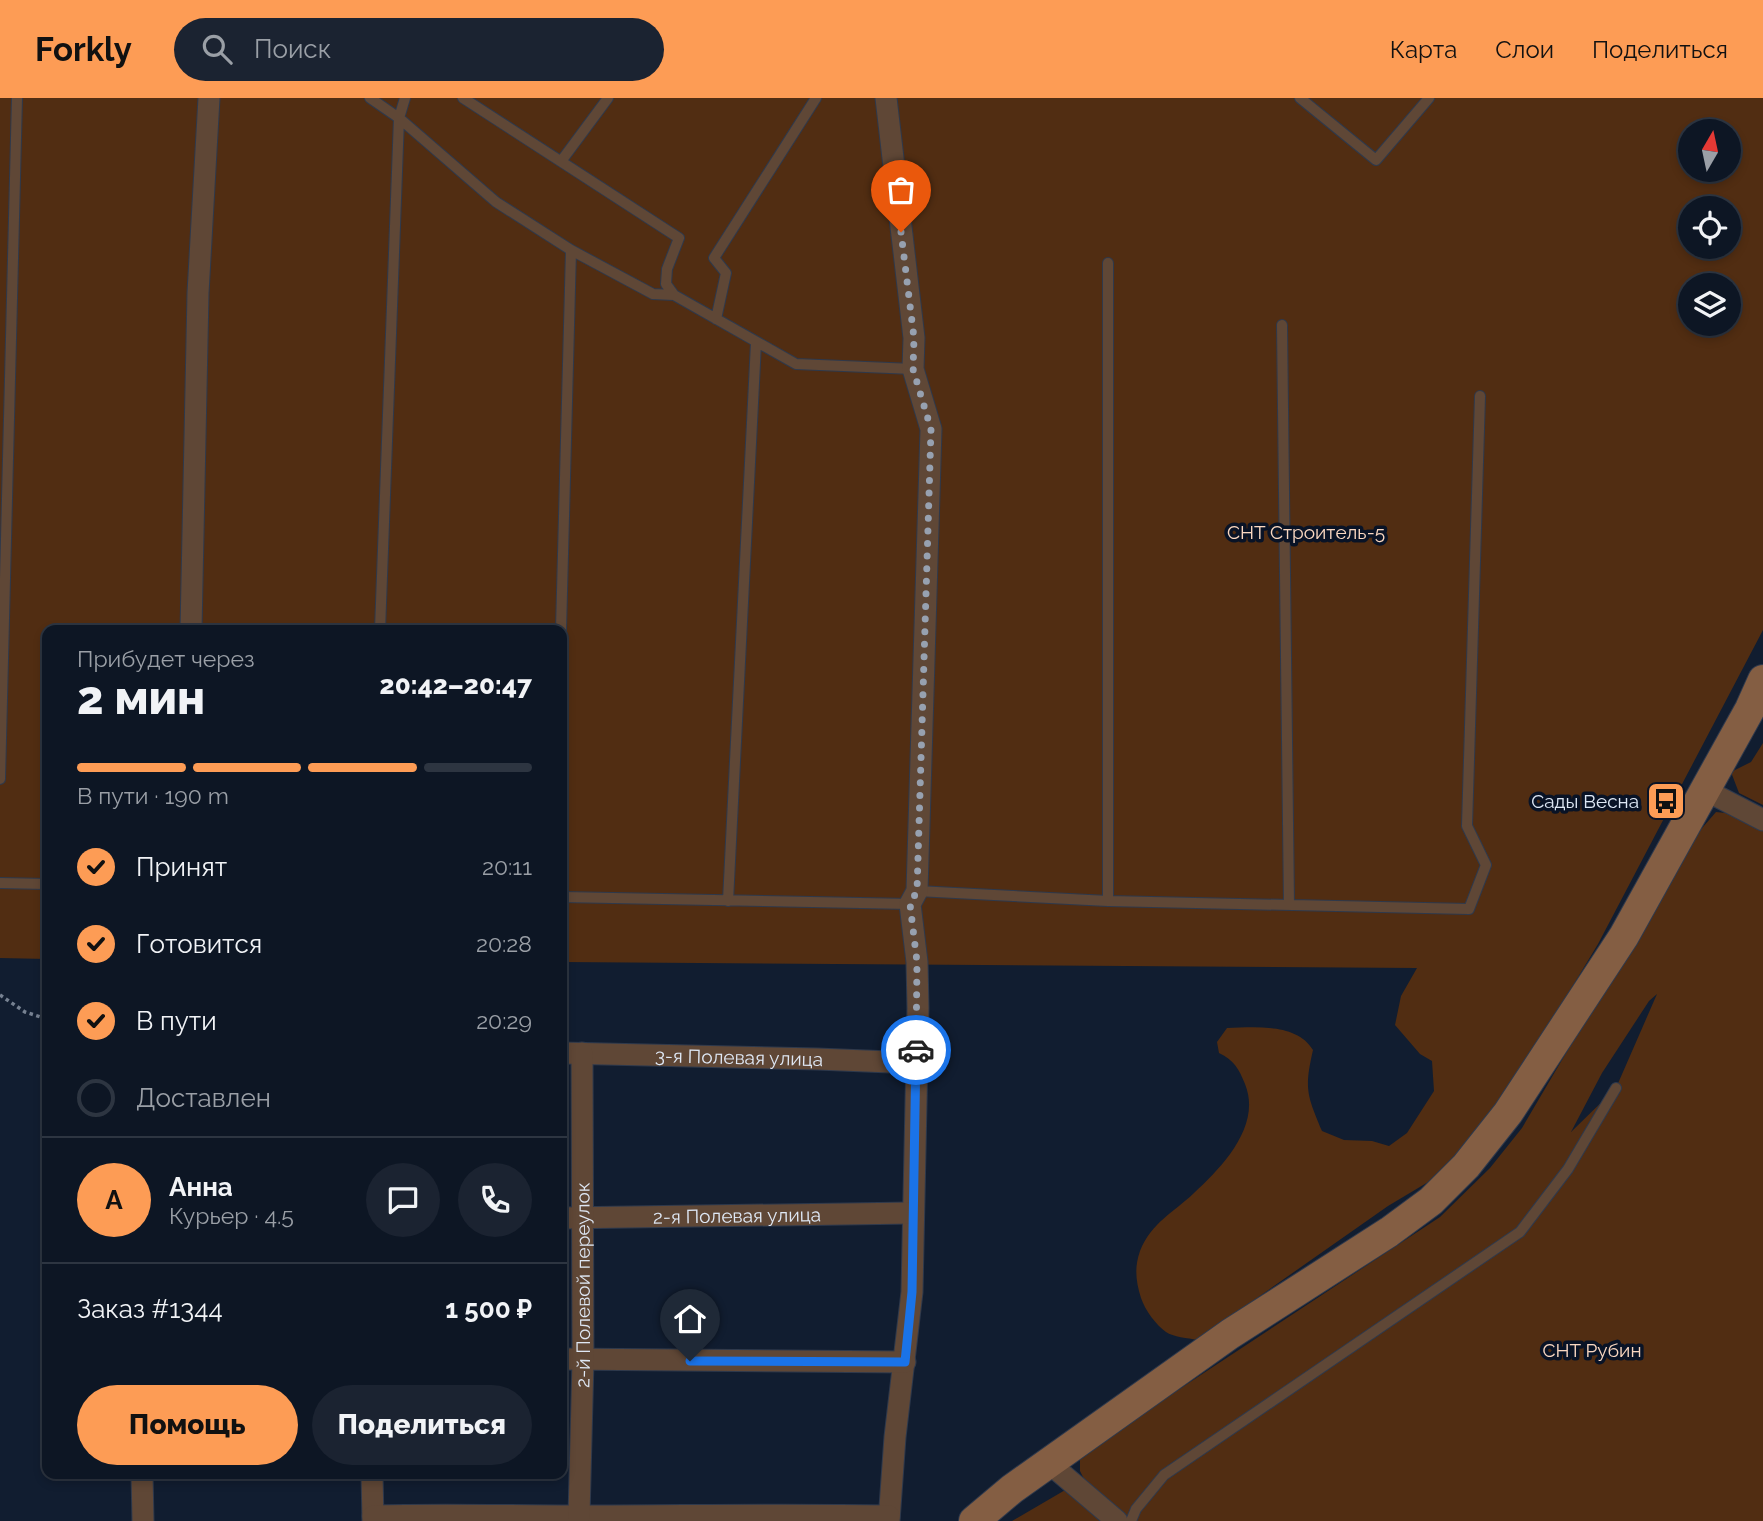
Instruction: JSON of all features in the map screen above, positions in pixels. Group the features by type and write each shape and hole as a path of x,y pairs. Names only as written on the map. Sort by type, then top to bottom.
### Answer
{"street":[{"path":"191,625 198,293 209,98"},
{"path":"372,1479 373,1518 889,1518 895,1437 912,1292 917,962 914,898 931,429 913,369 914,338 886,98"},
{"path":"974,1521 1012,1489 1230,1334 1389,1232 1431,1201 1466,1166 1508,1113 1624,936 1750,709 1763,680"},
{"path":"1705,790 1763,820"},
{"name":"3-я Полевая улица","path":"572,1053 915,1063"},
{"name":"2-й Полевой переулок","path":"572,1053 572,1360 579,1516"},
{"name":"2-я Полевая улица","path":"571,1218 912,1213"},
{"path":"572,1360 905,1362"},
{"path":"1049,1463 1117,1521"},
{"path":"142,1479 143,1521"}],"lane":[{"path":"0,779 17,98"},
{"path":"370,98 399,118 496,202 571,250 653,294 674,295"},
{"path":"380,625 399,118 405,98"},
{"path":"464,98 680,238 667,269 666,284 674,295 796,364 913,369"},
{"path":"562,160 608,98"},
{"path":"716,319 726,273 714,258 816,98"},
{"path":"1300,98 1376,160 1429,98"},
{"path":"561,625 571,250"},
{"path":"1108,263 1108,901"},
{"path":"1282,325 1289,905"},
{"path":"728,901 756,343"},
{"path":"567,897 728,901 914,898 1469,909 1486,865 1467,826 1480,396"},
{"path":"0,883 42,884"},
{"path":"1131,1521 1136,1509 1164,1475 1520,1232 1568,1169 1616,1088"}],"path":[{"path":"0,995 25,1012 42,1017"}],"green space":[{"name":"СНТ Строитель-5","path":"0,98 1763,98 1763,630 1598,944 1519,1075 1455,1166 1388,1206 1197,1340 1169,1334 1155,1321 1141,1298 1136,1269 1140,1251 1151,1233 1216,1171 1244,1130 1249,1100 1245,1084 1235,1065 1219,1053 1217,1042 1227,1028 1274,1029 1297,1035 1313,1050 1308,1074 1308,1092 1322,1131 1344,1140 1372,1141 1389,1146 1407,1133 1434,1091 1432,1061 1420,1054 1395,1025 1401,996 1417,968 567,962 567,625 42,625 42,959 0,958"},
{"path":"1763,743 1763,805 1739,793 1731,772 1751,762"},
{"name":"СНТ Рубин","path":"1716,812 1744,815 1763,829 1763,1521 1012,1521 1084,1479 1080,1471 1080,1459 1122,1427 1440,1217 1490,1168 1522,1128 1690,842","holes":["1657,994 1616,1088 1571,1132 1602,1073 1649,1001"]}],"way so far":[{"path":"901,232 914,338 913,369 931,429 917,891 910,904 917,962 916,1050"}],"place":[{"name":"Сады Весна","path":"1666,801"}],"route":[{"path":"690,1361 905,1362 912,1292 916,1050"}]}
